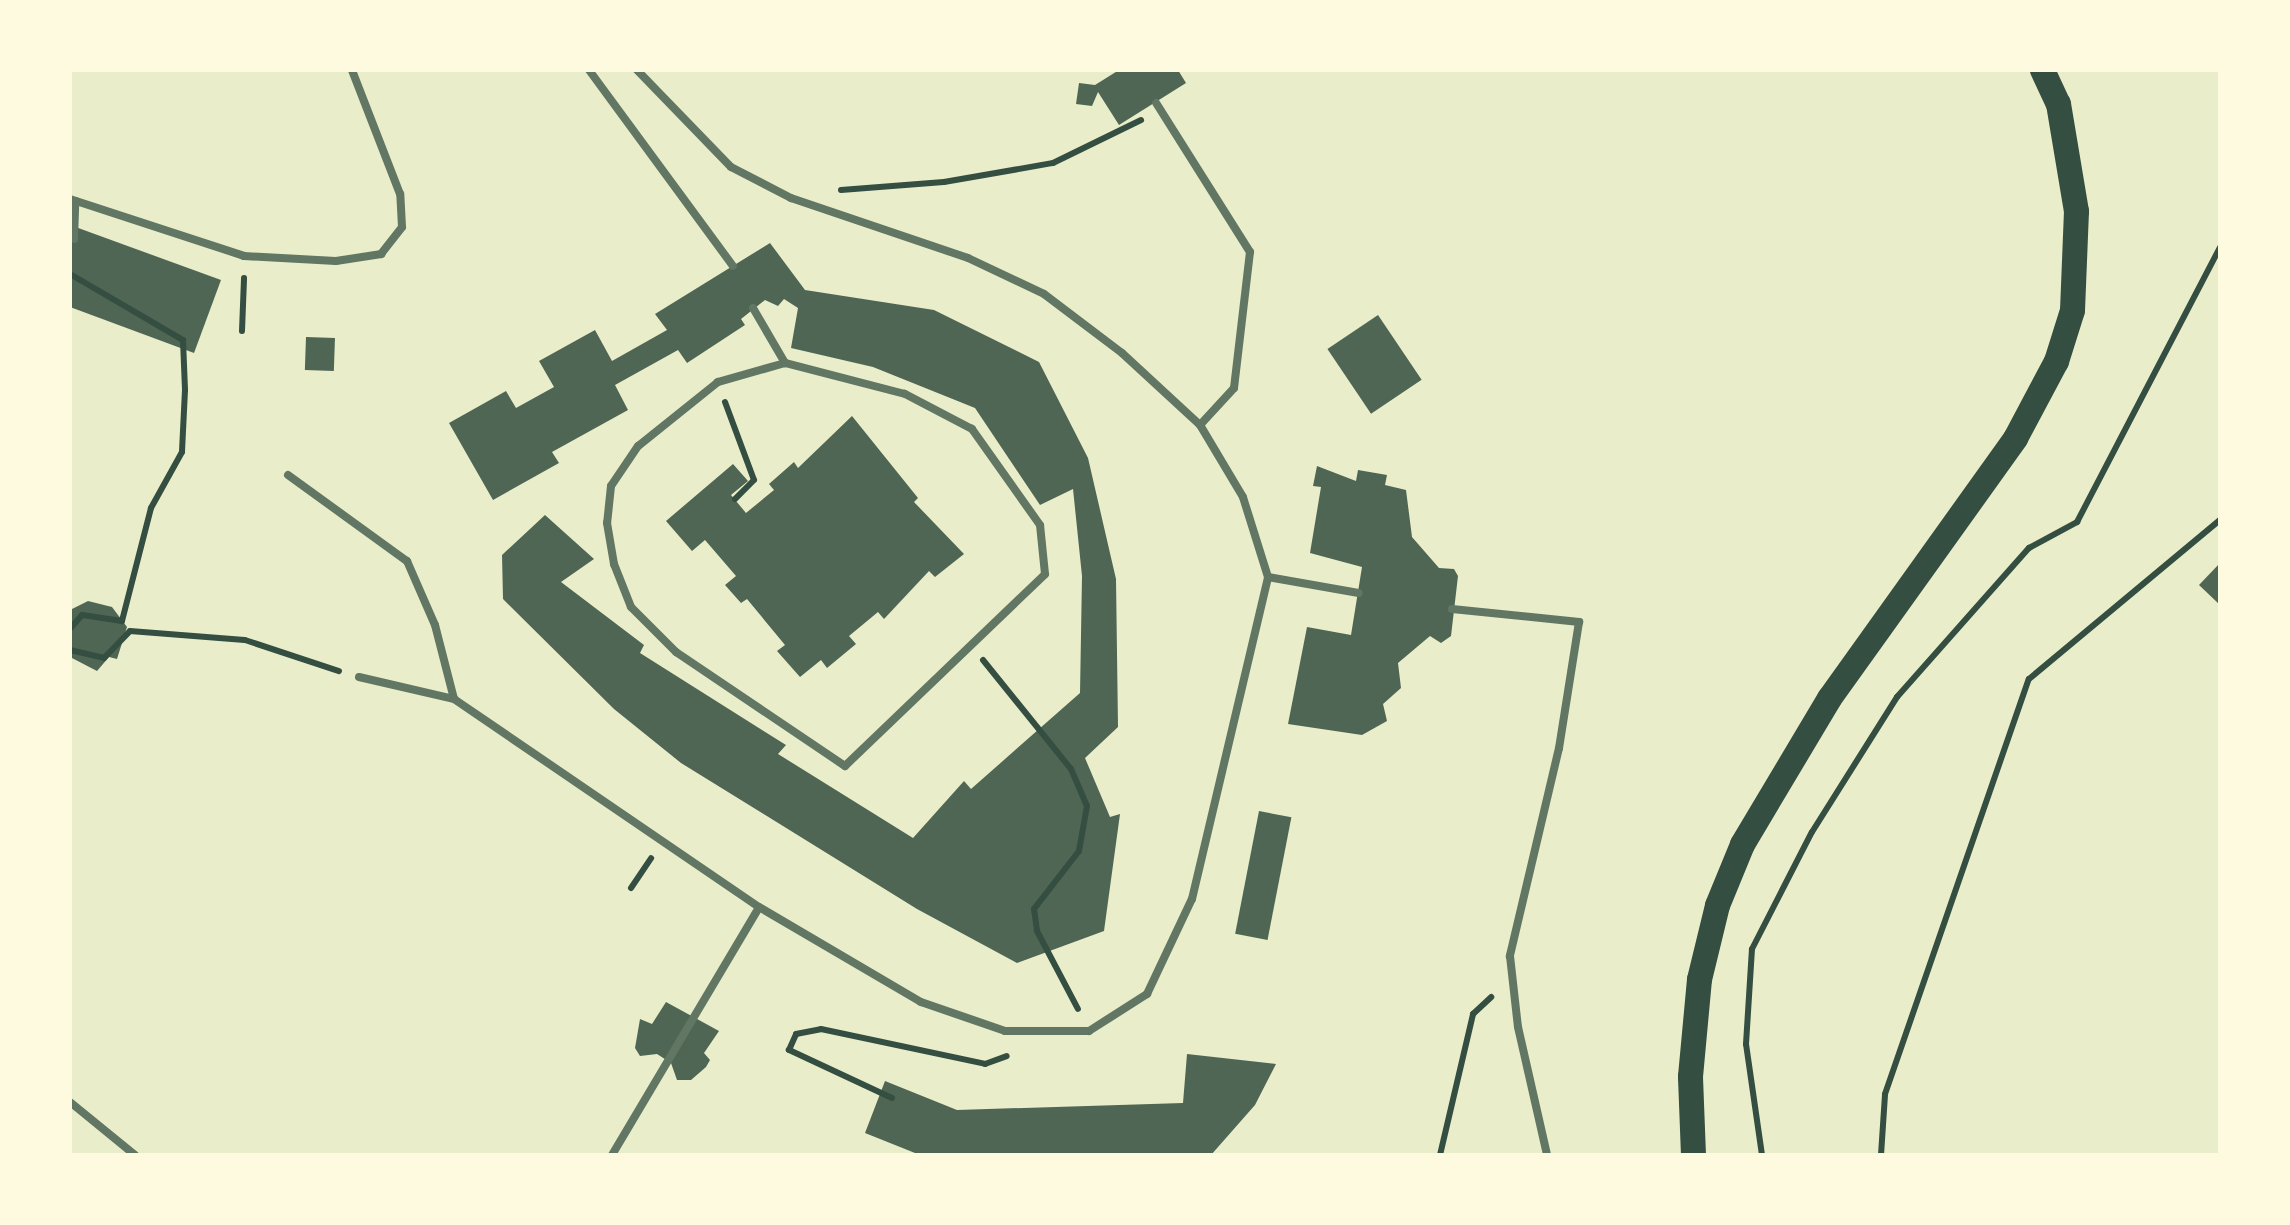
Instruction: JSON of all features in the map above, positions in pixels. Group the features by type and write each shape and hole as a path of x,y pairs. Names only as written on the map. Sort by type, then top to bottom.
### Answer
{"main road":[{"path":"1693,1155 1690,1076 1699,979 1742,844 1828,698 2014,438 2056,360 2072,310 2076,211 2058,104 2042,70"}],"lane":[{"path":"74,239 73,200 244,256 336,261 380,254 402,227 400,194 352,70"},
{"path":"590,70 732,266"},
{"path":"359,678 454,699 759,907 921,1002 1005,1031 1089,1030 1146,994 1192,899 1268,577 1242,497 1200,426 1122,353 1044,294 968,258 791,198 731,167 637,70"},
{"path":"1158,105 1250,252 1234,388 1200,426"},
{"path":"752,308 785,362"},
{"path":"785,362 905,394 972,429 1040,525 1045,574 845,766 676,652 631,607 614,564 607,523 611,486 638,446 718,382 785,362"},
{"path":"288,474 406,561 435,624 454,699"},
{"path":"1268,577 1359,594"},
{"path":"1452,609 1580,622 1510,980 1547,1155"},
{"path":"612,1155 759,907"},
{"path":"70,1102 135,1155"}],"path":[{"path":"791,198 944,182 1053,163 1158,105"},
{"path":"1762,1155 1746,1044 1752,950 1812,832 1897,698 2030,548 2077,522 2220,247"},
{"path":"242,331 244,256"},
{"path":"70,274 183,340 184,390 182,452 150,508 122,621 82,615 70,629"},
{"path":"718,382 754,480 734,499"},
{"path":"1881,1155 1885,1094 2030,678 2220,520"},
{"path":"70,650 104,658 130,631 245,640 359,678"},
{"path":"972,648 1072,769 1087,806 1079,851 1034,909 1045,943 1089,1030"},
{"path":"631,888 664,841"},
{"path":"1440,1155 1474,1014 1510,980"},
{"path":"892,1098 789,1050 796,1034 822,1028 985,1064 1023,1050 1023,1031"}],"building":[{"path":"1119,70 1178,70 1186,83 1119,125 1098,92 1092,106 1076,104 1079,83 1095,85"},
{"path":"70,225 221,280 194,353 70,307"},
{"path":"770,243 805,290 934,310 1039,362 1088,458 1116,579 1118,727 1085,758 1110,817 1120,814 1104,931 1017,963 917,909 681,763 614,709 503,599 502,555 545,515 594,559 561,582 644,645 640,653 786,745 778,754 913,838 964,781 971,789 1080,693 1082,576 1073,489 1040,505 975,408 873,367 791,348 798,308 784,299 778,306 765,300 741,319 745,325 687,363 678,350 615,385 628,410 552,452 559,463 493,500 449,423 506,391 516,408 554,387 539,361 595,330 612,361 667,330 655,314"},
{"path":"1378,315 1422,380 1371,414 1327,349"},
{"path":"306,337 335,338 334,371 305,370"},
{"path":"852,416 918,498 914,502 964,554 935,577 929,571 884,619 878,612 849,636 856,644 827,668 821,660 800,677 777,651 785,645 747,599 741,603 725,585 736,576 705,540 692,551 666,521 733,464 748,481 731,495 746,513 774,490 769,484 794,462 798,468"},
{"path":"1317,466 1356,481 1358,470 1387,475 1385,485 1406,490 1412,537 1439,568 1454,569 1458,576 1451,636 1441,643 1430,636 1398,663 1401,688 1383,704 1387,721 1362,735 1288,724 1307,627 1351,635 1362,567 1310,553 1321,487 1313,486"},
{"path":"2220,563 2220,605 2199,585"},
{"path":"88,601 112,607 127,627 117,659 109,657 97,671 70,657 70,610"},
{"path":"1259,811 1291,817 1268,940 1235,934"},
{"path":"666,1002 719,1031 704,1053 710,1060 706,1067 691,1080 677,1080 671,1063 657,1054 640,1056 635,1048 640,1019 652,1024"},
{"path":"1187,1054 1276,1064 1255,1105 1211,1155 920,1155 865,1133 885,1081 957,1110 1183,1103"}]}
